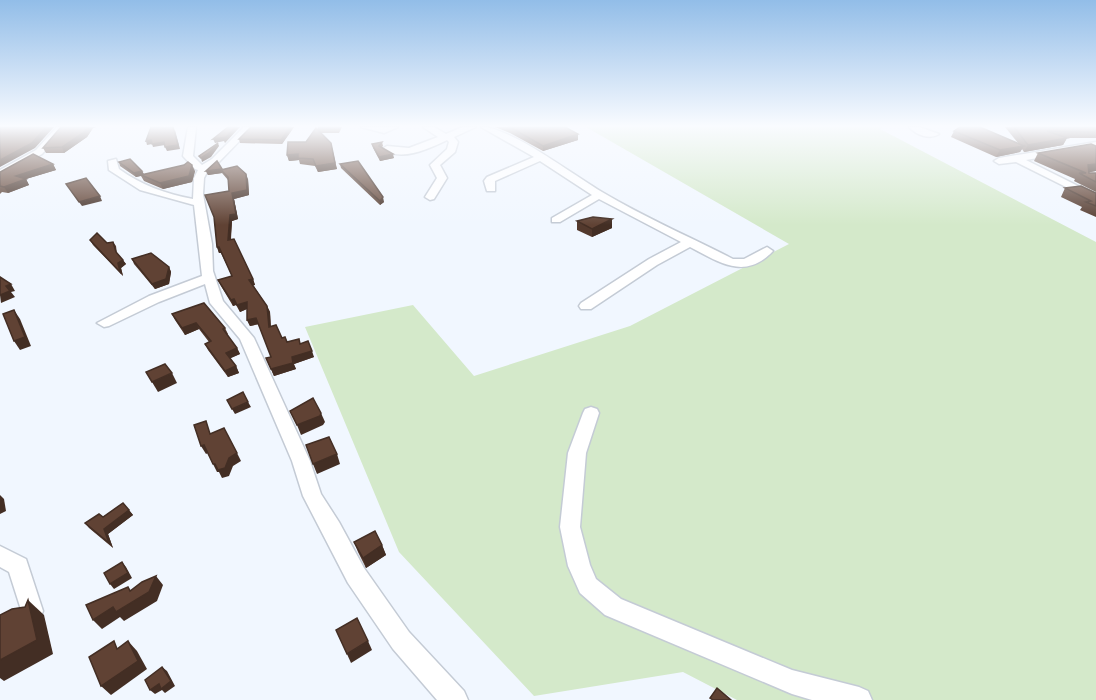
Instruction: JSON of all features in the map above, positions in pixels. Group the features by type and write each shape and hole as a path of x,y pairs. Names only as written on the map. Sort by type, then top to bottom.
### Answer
{"street":[{"path":"0,174 26,160"},
{"path":"191,160 198,167 204,168"},
{"path":"215,160 204,168 199,178 209,278 217,303 223,307 247,338 323,517 332,528 367,595 427,671 455,700"},
{"path":"430,197 442,178 435,165 439,160"},
{"path":"491,189 490,179 533,160"},
{"path":"546,160 599,195 736,265 767,251"},
{"path":"999,161 1011,160"},
{"path":"1018,160 1096,199"},
{"path":"113,161 114,170 152,192 200,203"},
{"path":"556,220 599,195"},
{"path":"586,306 653,262 690,243"},
{"path":"104,323 154,299 209,278"},
{"path":"591,413 578,453 570,527 579,566 588,586 613,608 792,682 859,700"},
{"path":"0,556 18,566 32,611"}],"green space":[{"path":"643,160 939,160 1096,242 1096,700 737,700 683,672 534,696 399,552 305,327 413,305 474,376 630,326 789,244"}],"building":[{"path":"23,160 44,160 53,164 16,176 26,179 4,187 0,186 0,172"},
{"path":"131,160 142,171 134,173 119,162"},
{"path":"313,160 334,160 335,163 316,166"},
{"path":"1054,160 1096,160 1096,164 1088,165 1089,173 1096,173 1096,182 1079,173 1086,173"},
{"path":"217,161 222,169 206,171"},
{"path":"358,161 383,197 380,201 340,164"},
{"path":"188,162 192,165 189,176 160,183 141,175 184,165"},
{"path":"237,166 246,174 247,190 232,193 236,214 230,215 228,240 234,239 253,279 249,280 267,306 269,327 276,325 282,338 285,337 287,342 299,339 300,344 308,341 312,351 292,357 293,363 271,369 266,358 271,357 256,318 247,320 247,302 237,305 218,280 232,276 217,247 214,217 205,195 229,191 228,177 221,170"},
{"path":"86,178 100,196 79,202 66,184"},
{"path":"1081,186 1096,193 1096,206 1086,202 1091,201 1065,188"},
{"path":"593,217 612,219 592,229 577,221"},
{"path":"97,233 107,243 113,242 116,252 123,260 118,263 120,272 90,240"},
{"path":"151,253 169,267 166,279 152,284 132,259"},
{"path":"0,277 11,284 6,286 10,291 0,295"},
{"path":"204,303 225,328 223,329 237,348 226,353 236,366 225,371 205,344 211,341 196,323 182,328 172,314"},
{"path":"14,310 25,337 14,341 3,314"},
{"path":"165,364 172,373 152,382 146,372"},
{"path":"243,392 248,402 232,409 227,400"},
{"path":"313,398 321,413 320,416 297,425 290,411"},
{"path":"206,421 210,434 224,428 237,453 229,458 225,468 218,470 204,445 201,446 194,425"},
{"path":"329,437 337,454 313,464 306,445"},
{"path":"123,503 129,510 104,529 109,543 85,523 99,514 103,517"},
{"path":"375,531 382,545 363,558 354,542"},
{"path":"122,562 128,573 110,584 104,573"},
{"path":"156,576 149,592 116,612 113,607 93,620 86,605 128,587 130,591"},
{"path":"28,600 37,640 0,660 0,615 12,609 25,607"},
{"path":"357,618 368,641 347,654 336,630"},
{"path":"114,641 117,649 128,641 138,661 101,686 89,657"},
{"path":"162,667 171,681 161,689 159,684 150,690 145,680"},
{"path":"717,688 731,700 710,698"}]}
